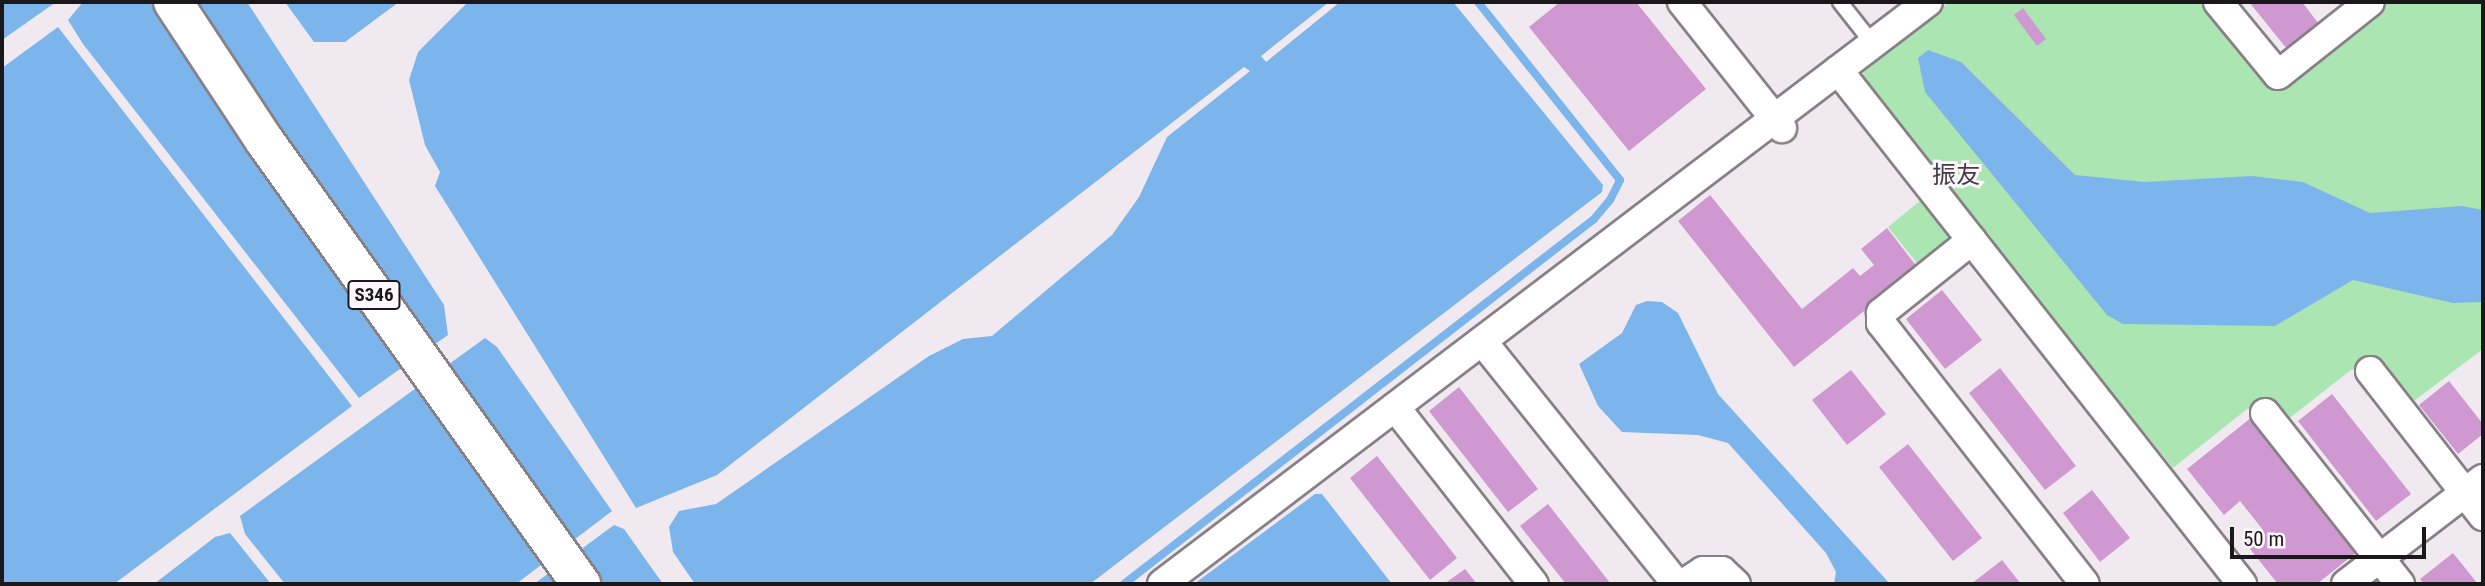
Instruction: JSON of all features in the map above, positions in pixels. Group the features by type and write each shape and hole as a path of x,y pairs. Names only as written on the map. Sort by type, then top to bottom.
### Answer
{"main road":[{"name":"S346","path":"173,2 264,140 581,584"}],"street":[{"path":"1682,2 1778,124"},
{"path":"1162,584 1482,341 1778,124 1838,70 1928,2"},
{"path":"2218,2 2278,75 2358,5"},
{"path":"1838,70 2242,584"},
{"path":"1972,240 1881,313 1881,323 2085,584"},
{"path":"1482,341 1680,584 1703,571 1721,571 1736,584"},
{"path":"2370,371 2474,486 2483,516"},
{"path":"1395,407 1534,584"},
{"path":"2265,413 2400,584"},
{"path":"2346,584 2474,486"}],"lane":[{"path":"1840,2 1872,44"}],"green space":[{"path":"1949,2 2205,2 2275,90 2383,2 2483,2 2483,349 2410,404 2378,363 2351,370 2287,420 2274,404 2247,409 2173,468 1867,89 1863,72 1870,62"},
{"path":"1926,196 1951,238 1920,267 1888,227"}],"water":[{"path":"2,2 56,2 2,40"},
{"path":"83,2 247,2 444,305 448,335 359,398 83,44 68,20"},
{"path":"285,2 399,2 345,42 314,42"},
{"path":"468,2 1329,2 1261,56 1266,62 1340,2 1453,2 1603,185 1602,192 1090,584 695,584 673,552 669,527 679,511 716,504 929,356 963,339 992,336 1112,235 1139,197 1167,137 1250,71 1244,67 717,475 636,508 435,186 440,172 425,145 409,80 418,52"},
{"path":"58,27 352,406 114,584 2,584 2,68"},
{"path":"1928,50 1961,62 2075,175 2145,182 2252,176 2303,182 2370,213 2462,206 2483,210 2483,302 2453,303 2353,280 2275,326 2123,324 2107,315 1925,92 1918,58"},
{"path":"1647,301 1662,302 1678,313 1718,394 1890,584 1834,584 1836,572 1826,553 1728,443 1698,435 1622,432 1598,406 1579,364 1622,333 1636,305"},
{"path":"485,338 497,347 612,511 516,584 285,584 245,534 240,516"},
{"path":"1315,494 1322,494 1392,584 1194,584"},
{"path":"614,525 624,529 663,584 534,584"},
{"path":"230,533 271,584 154,584 215,537"}],"building":[{"path":"1560,2 1636,2 1706,89 1629,151 1529,27"},
{"path":"2249,2 2302,2 2319,24 2287,49"},
{"path":"2023,8 2046,39 2037,46 2014,15"},
{"path":"1710,195 1802,309 1853,268 1860,276 1874,265 1861,249 1887,228 1918,268 1794,367 1678,221"},
{"path":"1942,290 1982,340 1945,369 1906,319"},
{"path":"2000,368 2076,466 2045,490 1969,393"},
{"path":"1851,370 1886,414 1847,445 1812,400"},
{"path":"2449,381 2483,424 2483,434 2458,454 2419,405"},
{"path":"1459,387 1538,489 1508,512 1429,411"},
{"path":"2332,394 2411,494 2376,521 2298,421"},
{"path":"2252,417 2358,551 2317,584 2278,584 2246,544 2263,530 2240,501 2224,515 2187,469"},
{"path":"1908,444 1982,538 1953,561 1879,467"},
{"path":"1377,456 1457,558 1430,580 1350,478"},
{"path":"2092,490 2130,538 2100,562 2063,513"},
{"path":"1548,504 1611,584 1566,584 1520,526"},
{"path":"2453,553 2478,584 2424,584 2420,579"},
{"path":"2002,560 2021,584 1971,584"},
{"path":"1465,569 1477,584 1444,584"}],"waterway":[{"path":"1124,584 1594,219 1610,200 1620,180 1478,2"}],"district":[{"name":"振友","path":"1956,176"}]}
